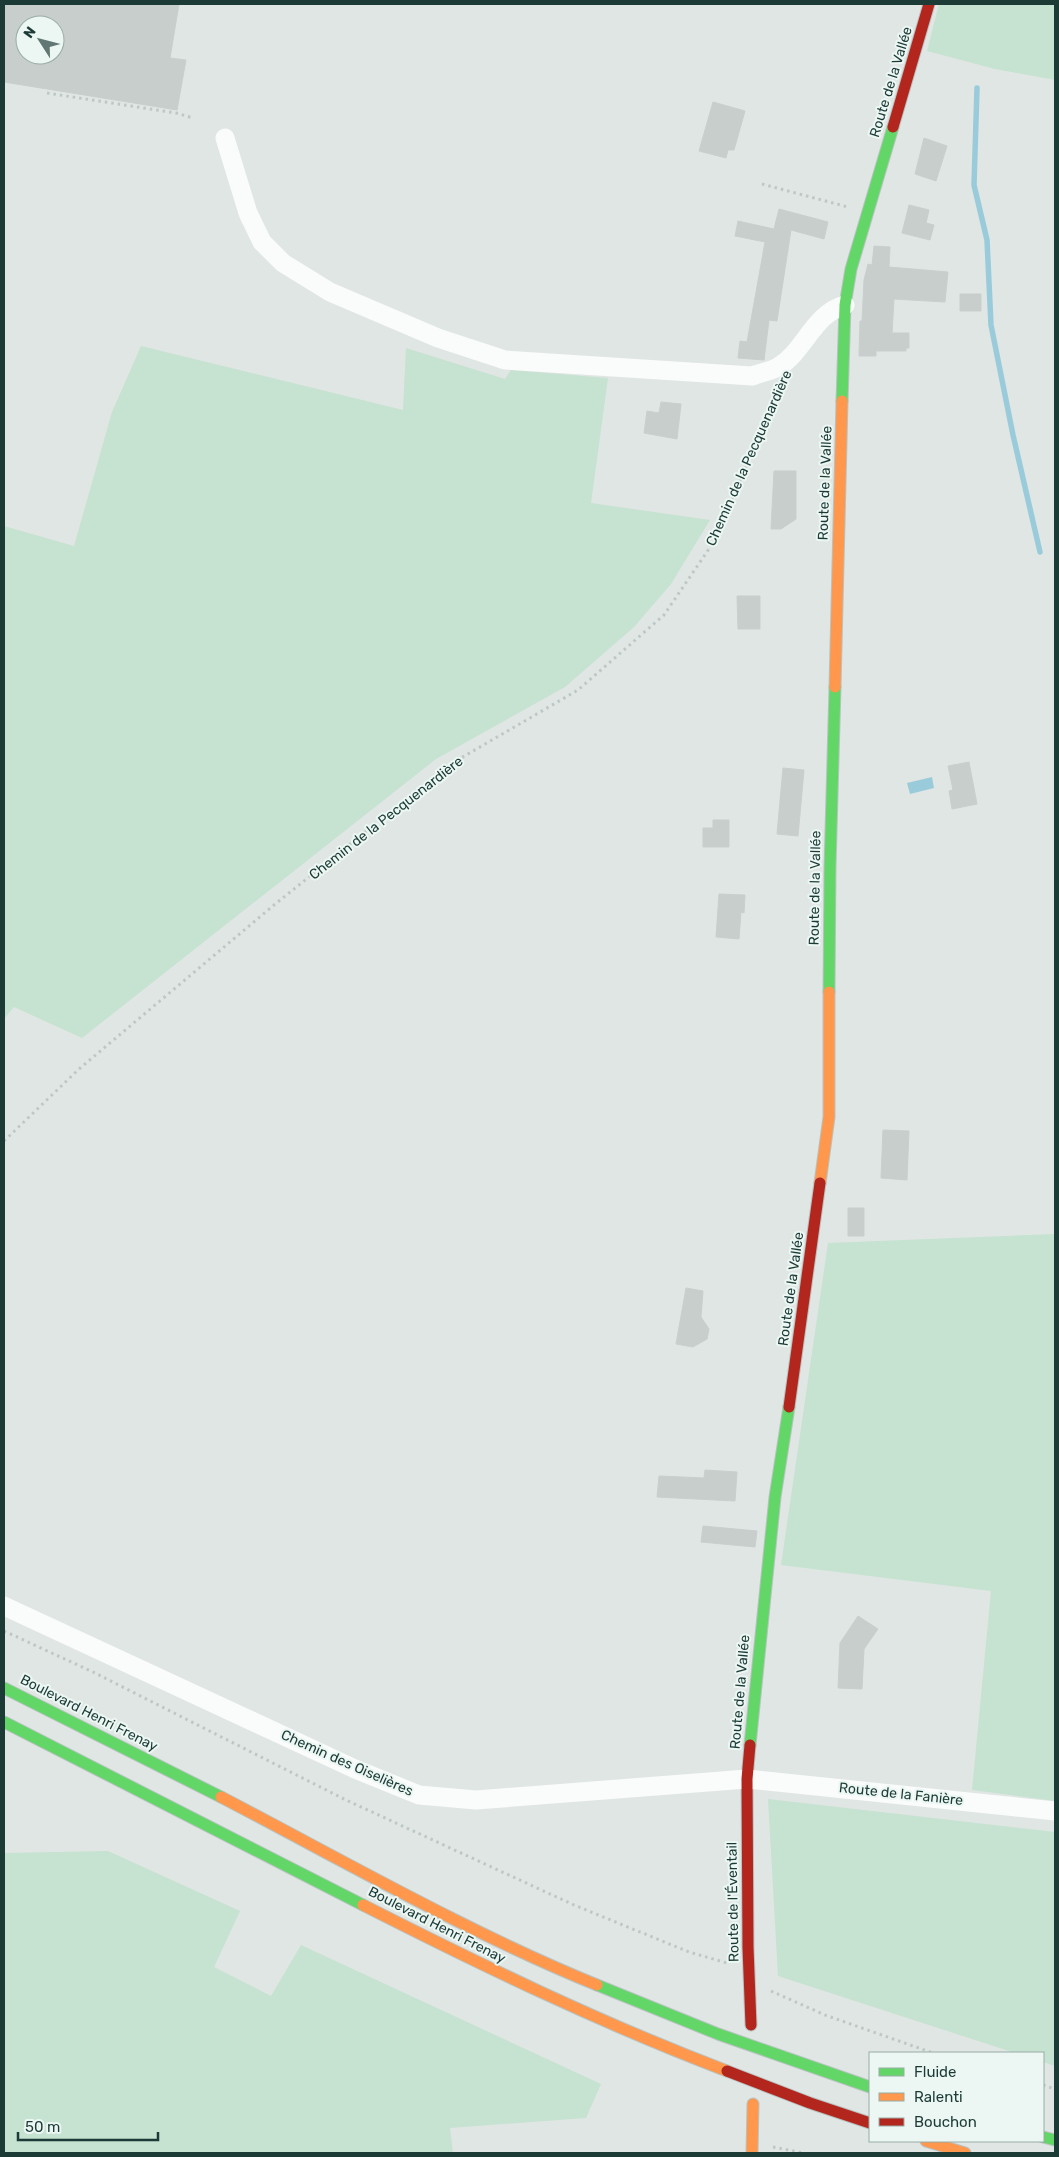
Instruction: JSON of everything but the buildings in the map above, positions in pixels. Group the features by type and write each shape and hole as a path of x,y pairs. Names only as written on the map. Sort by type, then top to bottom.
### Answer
{"main road":[{"name":"Route de la Vallée","path":"747,1779 775,1497 810,1264 829,1117 830,868 845,305 851,269 929,4"},
{"name":"Boulevard Henri Frenay","path":"4,1688 140,1755 406,1894 556,1968 718,2034 869,2088"},
{"name":"Boulevard Henri Frenay","path":"4,1722 489,1969 643,2039 810,2104 869,2123"},
{"name":"Route de l'Éventail","path":"747,1779 751,2025"},
{"path":"753,2104 753,2148"},
{"path":"929,2142 965,2153"}],"street":[{"path":"225,138 248,213 262,242 283,263 330,292 438,338 505,360 752,376 777,367 796,350 815,325 833,308 845,305"},
{"name":"Chemin des Oiselières","path":"4,1606 355,1769 419,1795 476,1800 747,1779"},
{"name":"Route de la Fanière","path":"747,1779 1055,1811"}],"path":[{"path":"47,93 176,113 193,118"},
{"path":"762,184 868,212"},
{"name":"Chemin de la Pecquenardière","path":"4,1141 86,1063 274,905 449,765 578,690 664,615 713,543 784,378"},
{"path":"4,1631 93,1672 346,1800 574,1905 689,1952 749,1969"},
{"path":"750,1982 824,2015 930,2052"},
{"path":"753,2148 804,2153"}],"green space":[{"path":"939,4 1055,4 1055,80 995,69 927,51"},
{"path":"141,346 403,410 406,348 505,379 511,370 608,378 591,503 710,520 671,584 634,627 565,687 436,759 82,1038 14,1007 4,1019 4,526 74,546 112,412"},
{"path":"1055,1234 1055,1801 972,1790 991,1591 781,1565 828,1243"},
{"path":"768,1799 1055,1832 1055,2066 1044,2062 1044,2052 1012,2052 778,1976"},
{"path":"108,1851 240,1911 214,1967 271,1996 301,1945 601,2084 586,2118 450,2128 453,2153 4,2153 4,1853"}],"water":[{"path":"932,777 934,788 910,794 907,783"}],"waterway":[{"path":"977,88 974,185 987,240 991,325 1013,435 1040,552"}],"traffic: fast":[{"path":"842,401 845,305 851,269 893,127"},
{"path":"829,992 835,687"},
{"path":"750,1745 775,1497 789,1407"},
{"path":"4,1688 221,1797"},
{"path":"4,1722 363,1905"},
{"path":"597,1985 718,2034 869,2087"},
{"path":"1044,2137 1055,2140"}],"traffic: slow":[{"path":"835,687 842,401"},
{"path":"820,1183 829,1117 829,992"},
{"path":"221,1797 454,1920 549,1965 597,1985"},
{"path":"363,1905 543,1993 680,2053 727,2071"},
{"path":"752,2153 753,2104"},
{"path":"929,2142 965,2153"}],"traffic: jam":[{"path":"893,127 929,4"},
{"path":"789,1407 820,1183"},
{"path":"750,1745 747,1779 748,1947 751,2025"},
{"path":"727,2071 810,2103 869,2123"}]}
